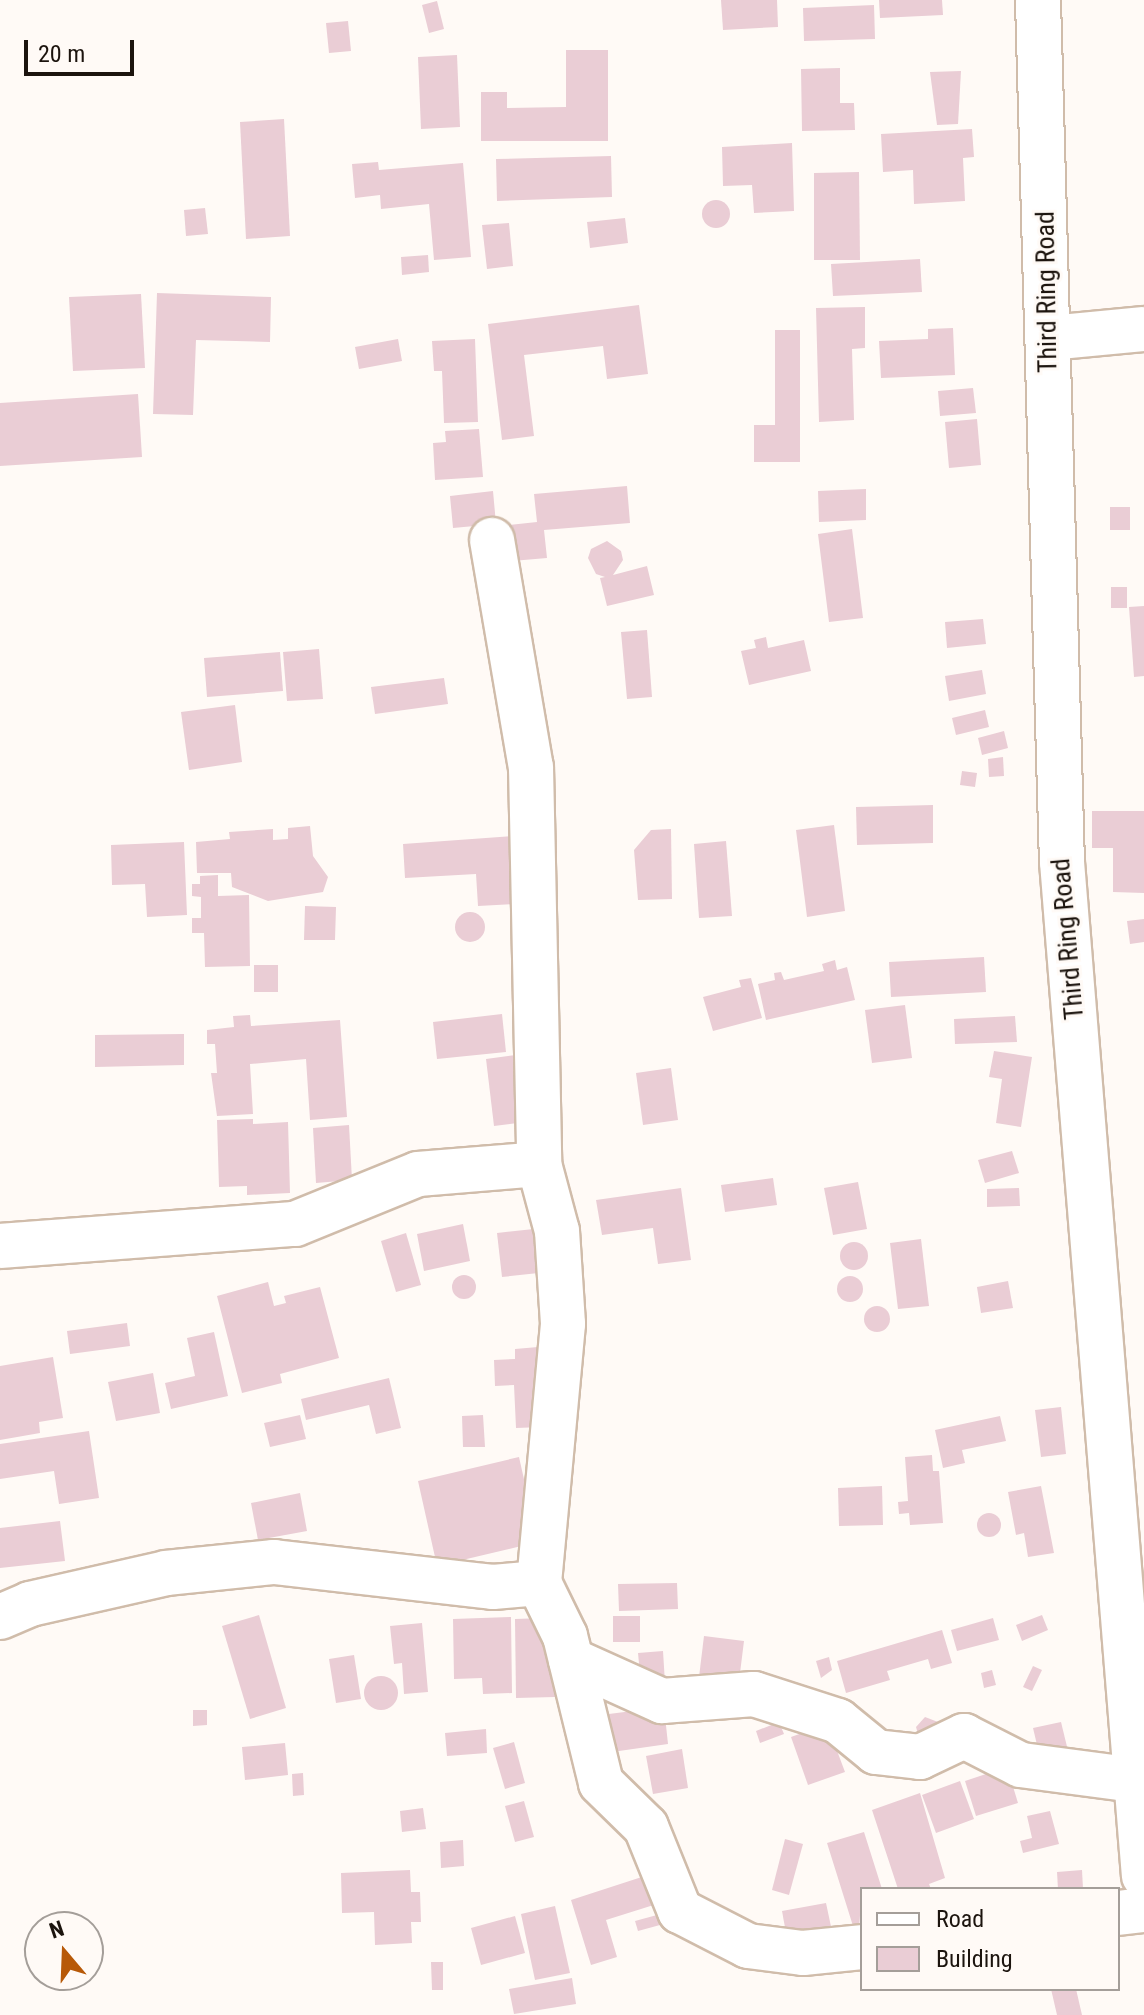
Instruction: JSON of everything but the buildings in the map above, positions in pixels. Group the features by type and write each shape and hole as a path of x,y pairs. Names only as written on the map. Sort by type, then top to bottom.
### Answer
{"street":[{"name":"Third Ring Road","path":"1038,0 1049,338 1049,523 1062,862 1144,1876"},
{"path":"1049,338 1144,329"},
{"path":"492,540 531,767 539,1164 557,1231 563,1324 539,1583 571,1660 601,1783 646,1827 680,1911 748,1946 803,1953 860,1947"},
{"path":"0,1246 295,1224 418,1174 539,1164"},
{"path":"0,1617 30,1604 166,1573 274,1562 493,1587 539,1583"},
{"path":"571,1660 662,1701 754,1694 838,1721 876,1752 920,1757 964,1736 1021,1765 1135,1780"},
{"path":"1120,1913 1144,1910"}]}
